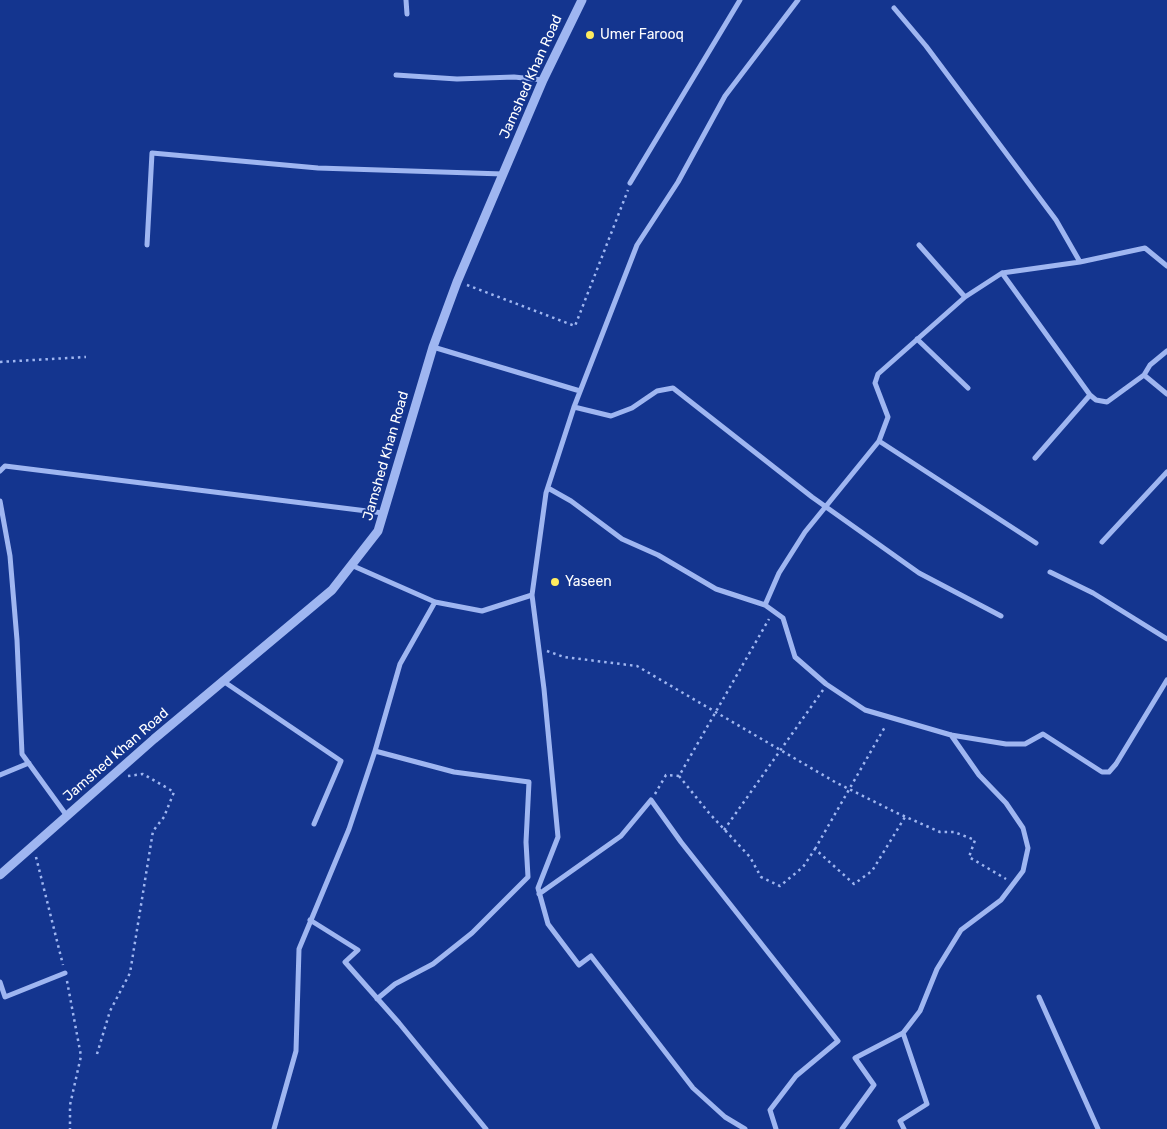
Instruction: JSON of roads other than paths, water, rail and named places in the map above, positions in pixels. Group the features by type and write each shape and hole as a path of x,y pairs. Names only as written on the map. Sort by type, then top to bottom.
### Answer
{"street":[{"path":"406,0 407,14"},
{"name":"Jamshed Khan Road","path":"0,875 110,778 332,590 378,531 433,347 457,282 543,80 582,0"},
{"path":"630,184 740,0"},
{"path":"745,1129 725,1117 694,1088 591,956 578,965 548,924 538,888 558,837 532,595 548,488 574,407 637,245 678,182 725,96 798,0"},
{"path":"894,8 926,46 1056,220 1080,262"},
{"path":"396,75 457,79 514,77 543,80"},
{"path":"147,244 152,153 318,168 503,174"},
{"path":"919,246 965,297"},
{"path":"765,605 779,573 805,532 879,440 888,417 875,383 878,374 965,297 1002,273 1080,262 1145,248 1167,266"},
{"path":"1002,273 1090,395 1096,400 1107,402 1144,375 1150,365 1167,351"},
{"path":"917,339 968,388"},
{"path":"433,347 580,391"},
{"path":"1144,375 1167,394"},
{"path":"574,407 611,416 632,408 657,391 673,388 826,507 919,573 1001,616"},
{"path":"1035,458 1090,395"},
{"path":"879,440 1036,543"},
{"path":"0,471 5,466 383,512"},
{"path":"1102,542 1167,472"},
{"path":"548,488 571,501 622,539 658,555 716,589 765,605 783,618 795,657 826,684 865,710 952,735 1006,744 1025,744 1043,734 1102,772 1109,772 1116,764 1167,680"},
{"path":"0,501 11,565 18,640 22,754 68,816"},
{"path":"351,565 435,602 482,610 532,595"},
{"path":"1050,572 1093,593 1167,639"},
{"path":"274,1129 296,1051 299,949 349,830 375,751 400,664 435,602"},
{"path":"223,681 341,761 314,824"},
{"path":"842,1129 845,1121 874,1085 855,1058 903,1033 920,1011 937,969 961,930 1002,900 1023,871 1028,848 1023,828 1006,803 979,775 952,735"},
{"path":"375,751 454,772 530,782 526,842 528,877 472,933 433,964 395,984 377,999"},
{"path":"0,775 29,763"},
{"path":"539,894 621,836 651,800 681,842 838,1041 796,1076 770,1110 776,1129"},
{"path":"310,920 358,950 345,962 485,1129"},
{"path":"0,982 5,997 65,973"},
{"path":"1039,997 1098,1129"},
{"path":"903,1033 927,1104 900,1121 904,1129"}],"place":[{"name":"Umer Farooq","path":"590,35"},
{"name":"Yaseen","path":"555,582"}]}
